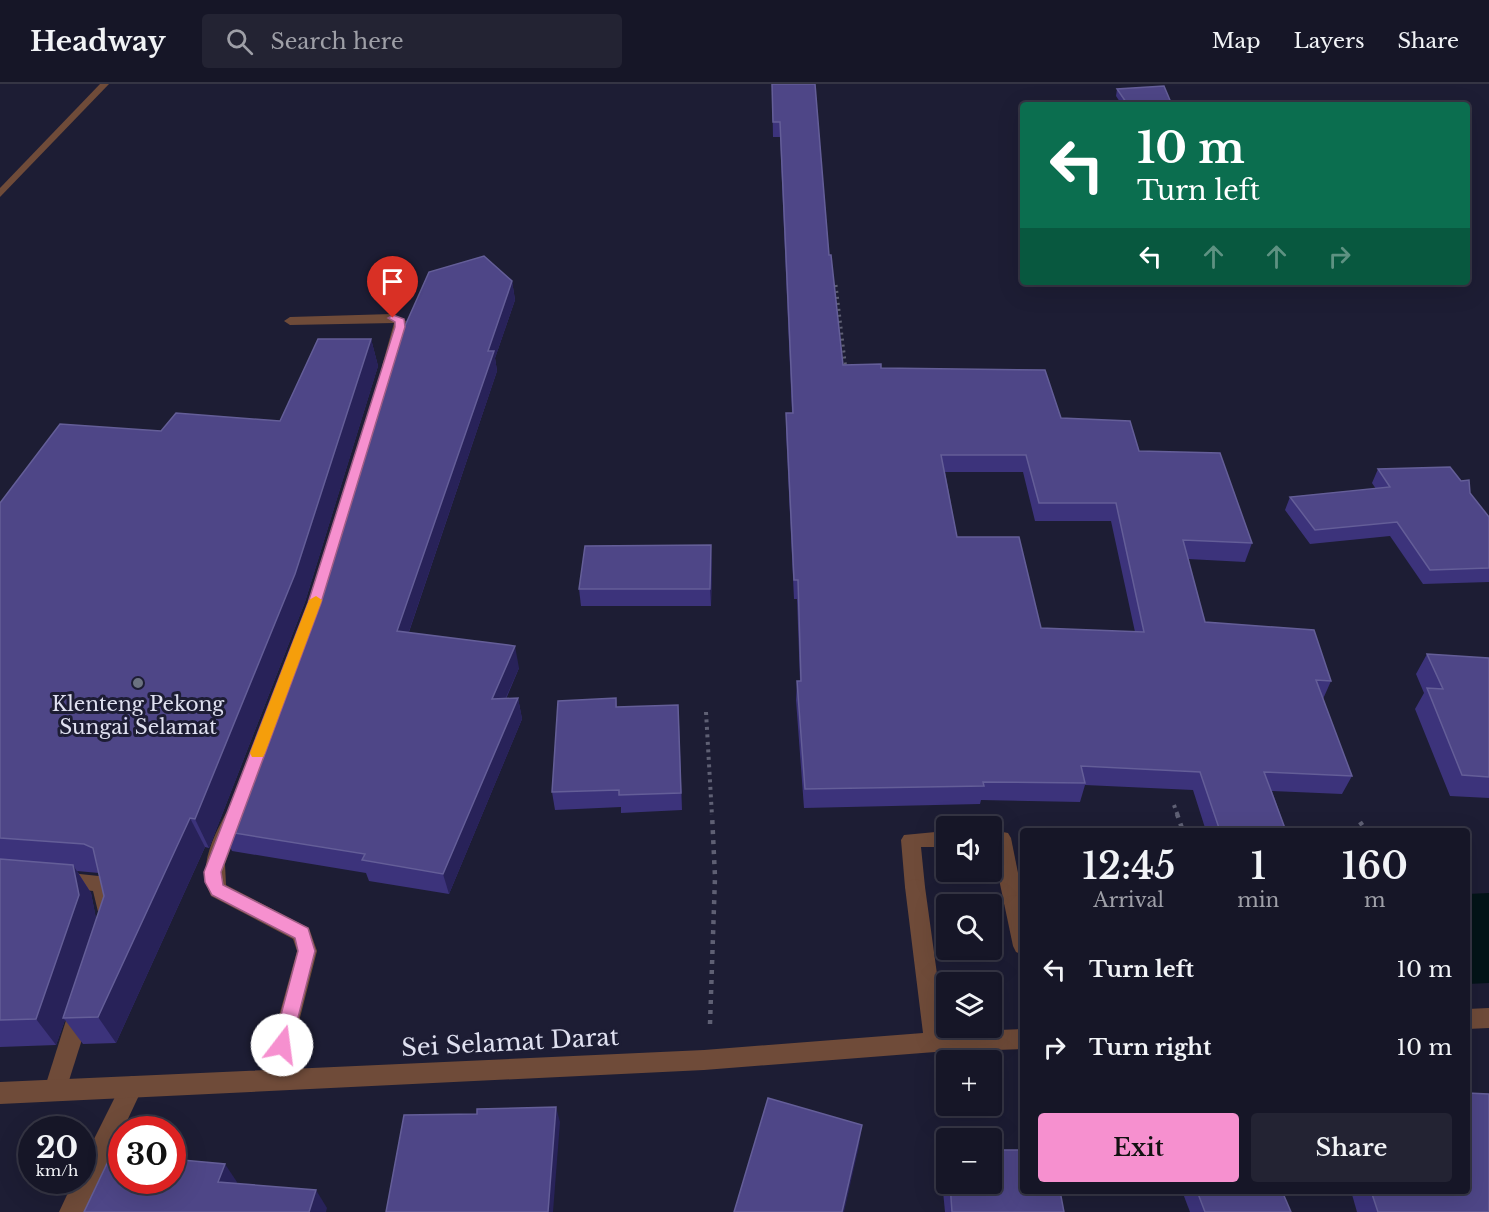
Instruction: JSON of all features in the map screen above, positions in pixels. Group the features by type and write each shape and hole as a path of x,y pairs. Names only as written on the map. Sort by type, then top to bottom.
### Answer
{"street":[{"path":"0,194 105,84"},
{"path":"290,321 393,318 400,321 383,382"},
{"path":"238,805 213,872 213,882 218,890 302,933 307,951 282,1045 277,1079"},
{"path":"935,1042 911,840 936,839"},
{"path":"1002,843 1020,932"},
{"path":"45,879 101,883 107,928"},
{"path":"55,1090 88,987"},
{"path":"1470,1019 1489,1018"},
{"name":"Sei Selamat Darat","path":"0,1093 704,1060 935,1042 1020,1039"},
{"path":"70,1212 132,1087"}],"path":[{"path":"836,285 847,378"},
{"path":"706,712 715,877 711,1022"},
{"path":"1174,805 1182,828"},
{"path":"1360,822 1364,828"}],"building":[{"path":"772,84 815,84 829,255 831,255 843,365 881,364 881,368 1045,370 1061,418 1130,421 1139,451 1220,453 1252,543 1183,540 1205,622 1314,630 1331,681 1316,680 1352,776 1264,772 1285,828 1219,828 1200,772 1081,766 1085,783 983,782 984,786 805,789 797,681 801,681 798,580 794,580 786,413 793,413 780,122 773,122","holes":["941,455 1026,455 1039,503 1116,503 1144,632 1041,628 1019,537 957,537"]},
{"path":"1164,86 1171,102 1126,102 1117,89"},
{"path":"484,256 512,281 488,351 494,351 397,631 515,646 492,699 518,698 443,874 362,860 365,854 222,831 318,583 391,346 396,346 429,272"},
{"name":"Klenteng Pekong Sungai Selamat","path":"318,339 371,339 295,574 195,819 190,818 98,1017 63,1018 104,896 93,848 84,844 0,838 0,503 60,424 161,431 176,413 280,421"},
{"path":"1450,467 1461,481 1469,480 1470,493 1489,517 1489,568 1430,570 1397,522 1315,530 1290,497 1390,487 1378,469"},
{"path":"711,545 710,589 579,589 585,546"},
{"path":"1427,654 1489,658 1489,777 1462,775 1427,688 1443,689"},
{"path":"616,698 616,707 678,705 681,793 619,795 619,790 552,792 558,701"},
{"path":"0,859 73,865 79,895 36,1019 0,1020"},
{"path":"1470,1093 1489,1094 1489,1212 1378,1212 1372,1194 1470,1194"},
{"path":"768,1098 862,1125 842,1212 734,1212"},
{"path":"556,1107 548,1212 386,1212 404,1115 477,1114 477,1109"},
{"path":"1002,1150 1020,1150 1020,1194 1061,1194 1064,1212 952,1212 951,1194 1002,1194"},
{"path":"186,1160 225,1164 218,1182 316,1190 309,1212 84,1212 93,1194 96,1194 96,1187 108,1161 108,1194 186,1194"},
{"path":"1198,1194 1283,1194 1291,1212 1205,1212"}],"waterway":[{"path":"1470,939 1489,938"}],"slow traffic":[{"path":"258,753 316,600"}],"place":[{"name":"Klenteng Pekong Sungai Selamat","path":"138,683"}],"route":[{"path":"282,1045 307,951 302,933 218,890 213,882 213,872 315,603 400,327 400,321 393,318"}]}
